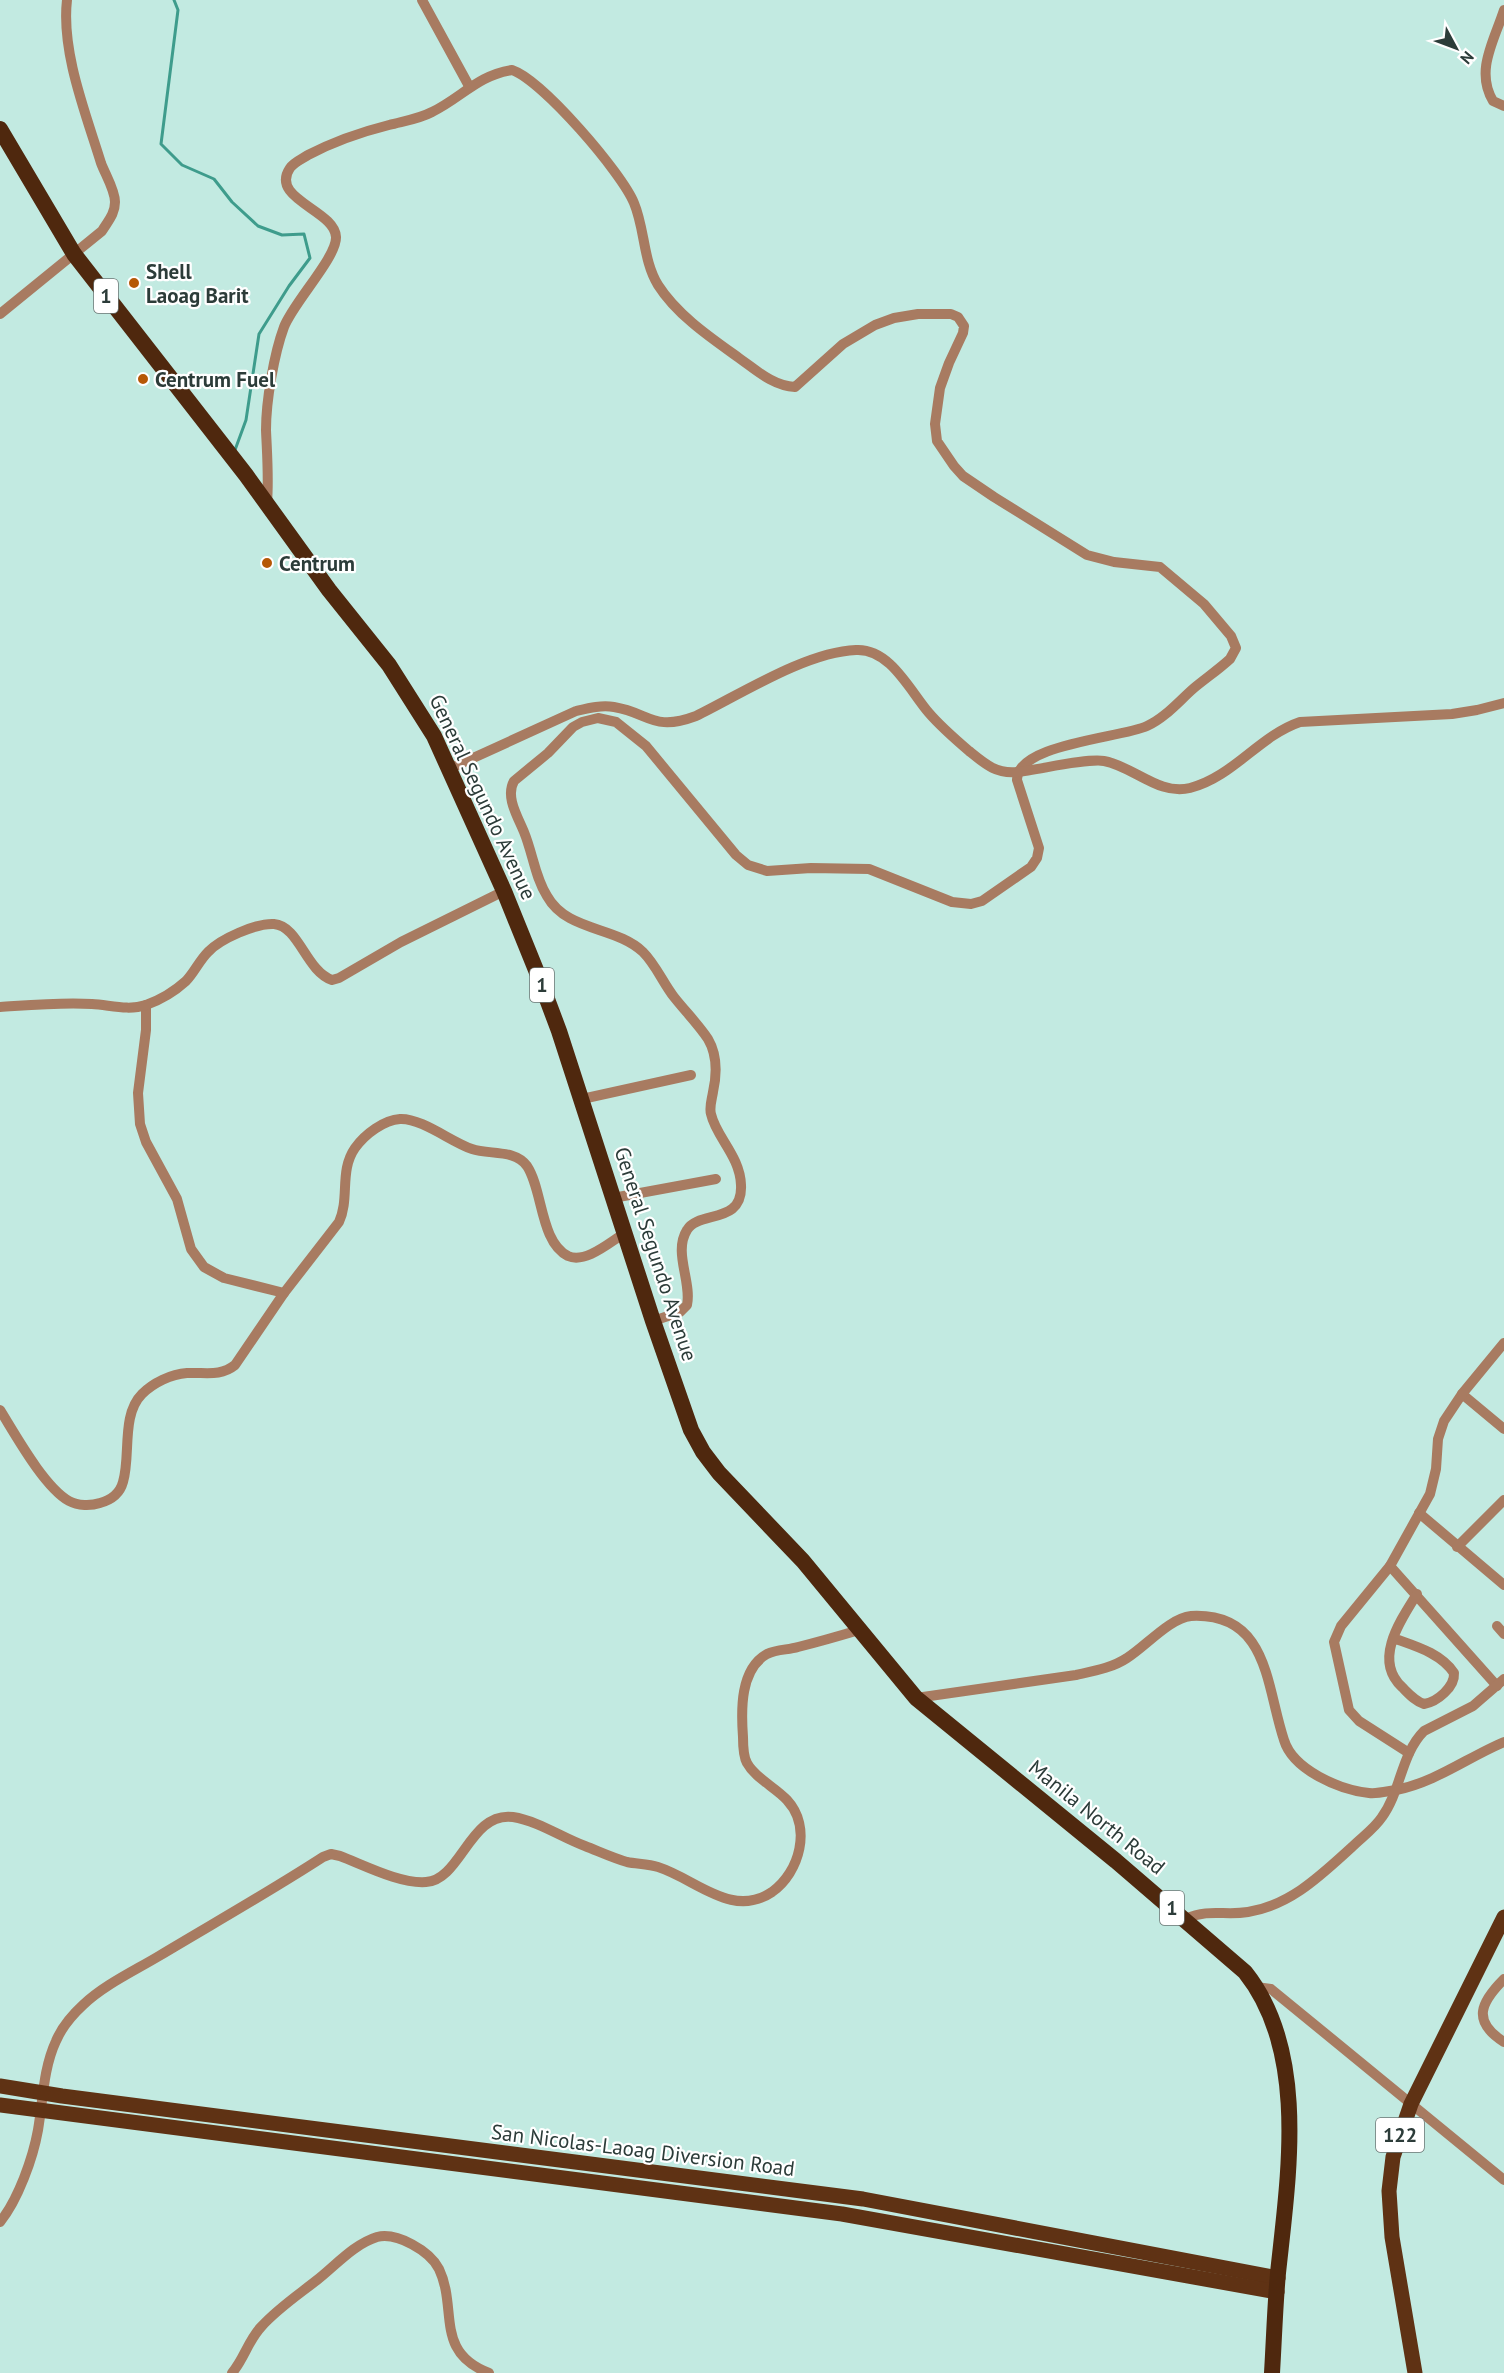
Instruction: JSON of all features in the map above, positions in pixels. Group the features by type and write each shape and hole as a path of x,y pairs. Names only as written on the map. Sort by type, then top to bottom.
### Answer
{"highway":[{"name":"General Segundo Avenue","path":"0,129 74,254 228,451 329,590 400,681 434,736 504,891 559,1030 652,1321 691,1430 703,1452 719,1473 768,1525"},
{"name":"Manila North Road","path":"768,1525 803,1562 916,1698 1185,1919 1245,1972 1256,1987 1274,2026 1288,2087 1289,2169 1277,2285 1272,2373"}],"main road":[{"name":"122","path":"1415,2373 1392,2237 1389,2191 1393,2157 1411,2104 1504,1917"},
{"name":"San Nicolas-Laoag Diversion Road","path":"0,2086 863,2199 1277,2285"},
{"name":"San Nicolas-Laoag Diversion Road","path":"0,2105 842,2214 1277,2285"}],"street":[{"path":"0,314 102,231 114,214 115,199 106,179 72,60 67,0"},
{"path":"422,0 469,86"},
{"path":"1504,10 1486,61 1484,80 1493,101 1504,106"},
{"path":"267,503 266,427 269,395 284,326 299,298 333,250 337,237 326,219 292,193 287,186 288,170 296,162 329,144 433,112 469,86 512,70 525,76 583,133 628,193 639,220 652,271 668,298 718,344 771,380 795,387 855,335 894,318 918,314 951,314 958,317 964,326 963,333 940,388 935,424 938,441 954,466 963,476 994,497 1087,555 1114,562 1160,567 1204,604 1231,636 1236,648 1230,659 1149,725 1052,751 1029,760 1017,772"},
{"path":"449,769 576,711 594,707 615,707 657,722 676,722 696,716 814,659 858,649 870,651 891,665 928,712 951,735 984,763 1000,772 1017,772 1101,760 1117,764 1156,784 1178,789 1188,789 1236,765 1271,737 1300,722 1452,714 1504,703"},
{"path":"652,1321 680,1312 687,1305 682,1249 688,1228 696,1222 728,1212 741,1191 737,1167 711,1115 716,1058 707,1037 673,995 644,953 633,944 578,924 548,898 536,872 531,850 511,799 511,787 514,781 548,753 573,727 589,720 605,719 624,727 646,746 736,855 748,865 767,871 869,869 952,902 971,904 982,901 1011,882 1031,867 1037,858 1039,848 1019,787 1017,772"},
{"path":"0,1007 51,1003 92,1004 120,1008 146,1005 173,991 186,981 212,949 224,940 245,931 276,924 286,928 319,972 332,980 346,975 401,942 504,891"},
{"path":"146,1005 146,1030 138,1093 140,1124 146,1142 177,1199 191,1249 204,1267 224,1278 284,1293"},
{"path":"582,1099 691,1076"},
{"path":"0,1410 45,1477 69,1501 90,1505 107,1500 117,1493 123,1483 129,1430 139,1397 148,1388 176,1375 228,1371 242,1357 284,1293 339,1222 344,1208 344,1174 356,1147 371,1131 400,1119 425,1126 471,1148 509,1155 521,1160 533,1179 541,1209 553,1238 560,1249 571,1257 578,1258 590,1254 625,1233"},
{"path":"613,1198 716,1179"},
{"path":"1409,1753 1359,1721 1349,1710 1333,1647 1335,1638 1341,1626 1390,1566 1419,1513 1432,1486 1440,1429 1462,1394 1504,1343"},
{"path":"1462,1394 1504,1429"},
{"path":"1457,1547 1504,1500"},
{"path":"1419,1513 1504,1586"},
{"path":"1185,1919 1208,1912 1250,1912 1302,1891 1378,1823 1396,1790 1409,1753 1424,1731 1473,1706 1501,1682 1390,1566"},
{"path":"1393,1638 1432,1654 1452,1668 1455,1676 1454,1682 1434,1702 1424,1704 1418,1702 1397,1683 1388,1661 1393,1638 1399,1622 1417,1594"},
{"path":"916,1698 1076,1675 1102,1669 1125,1659 1174,1621 1190,1616 1216,1618 1249,1636 1258,1649 1276,1704 1284,1742 1291,1755 1328,1782 1347,1789 1371,1793 1396,1790 1444,1773 1504,1742"},
{"path":"0,2222 12,2204 28,2164 38,2132 43,2093 55,2043 64,2026 85,2003 119,1980 323,1857 332,1854 411,1881 433,1881 448,1870 484,1827 495,1819 506,1816 530,1821 582,1845 626,1861 658,1867 731,1901 753,1900 766,1896 777,1888 791,1869 798,1854 801,1835 790,1803 751,1768 745,1759 741,1716 746,1683 758,1661 770,1652 795,1648 859,1630"},
{"path":"1504,1978 1486,2000 1482,2010 1484,2024 1491,2033 1504,2042"},
{"path":"1256,1987 1271,1989 1504,2180"},
{"path":"232,2373 239,2366 261,2326 347,2255 378,2237 396,2238 409,2243 437,2265 446,2291 447,2316 457,2348 471,2364 489,2373"}],"waterway":[{"path":"174,0 178,10 161,144 182,165 214,179 232,202 258,226 282,235 304,234 310,258 289,286 259,334 246,420 235,450"}],"place":[{"name":"Shell Laoag Barit","path":"134,283"},
{"name":"Centrum Fuel","path":"143,379"},
{"name":"Centrum","path":"267,563"}]}
